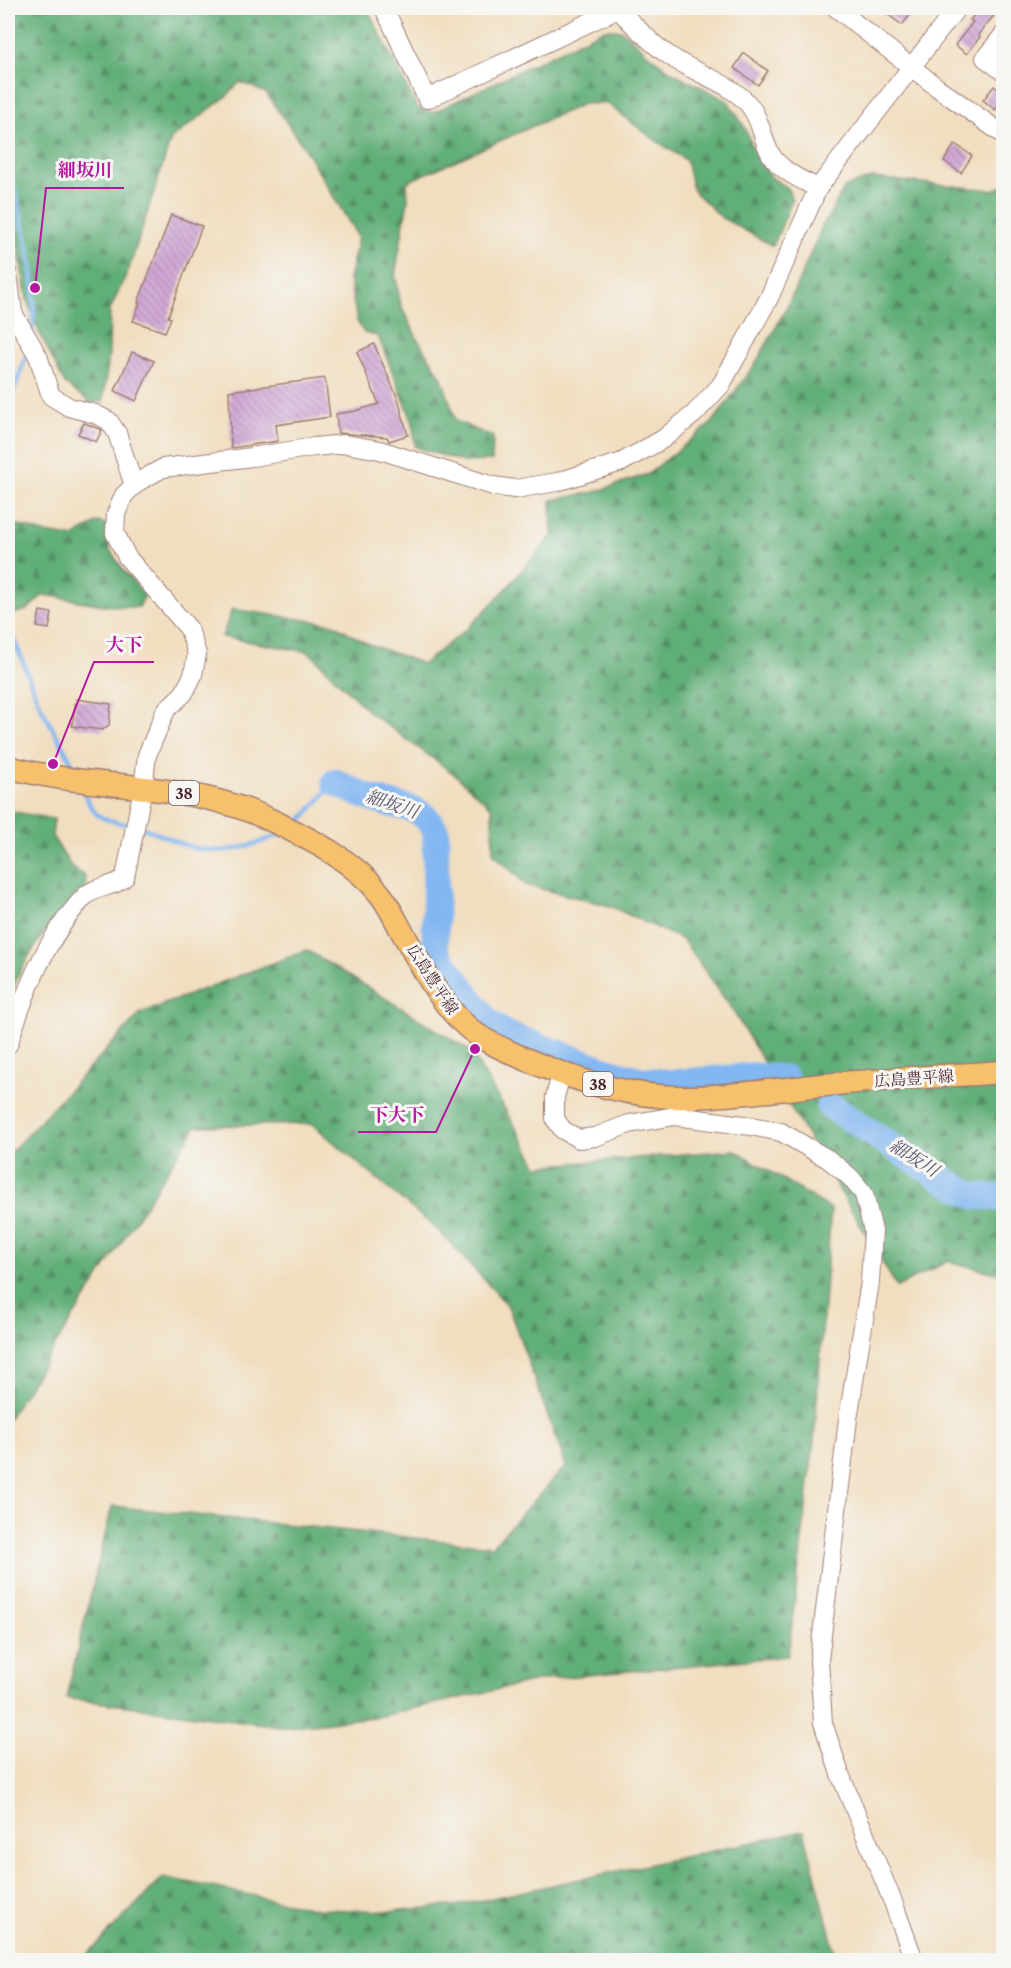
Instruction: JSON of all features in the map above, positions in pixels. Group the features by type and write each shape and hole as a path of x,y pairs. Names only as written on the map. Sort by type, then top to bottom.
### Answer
{"main road":[{"name":"広島豊平線","path":"8,767 77,782 198,794 256,813 297,833 356,869 381,895 435,988 461,1022 489,1043 561,1075 633,1093 689,1097 1004,1072"}],"street":[{"path":"384,8 427,99 617,8 648,40 675,60 740,96 760,122 771,154 782,167 818,188"},
{"path":"836,8 910,67 1004,135"},
{"path":"8,1045 27,989 49,944 85,895 120,882 125,877 143,788 147,755 157,726 166,710 184,693 193,675 197,654 189,629 127,557 115,533 116,514 124,495 163,468 345,444 380,450 493,486 515,489 557,482 622,462 670,433 694,414 721,385 769,298 818,188 957,8"},
{"path":"1004,34 985,58 1004,72"},
{"path":"8,274 13,313 38,356 51,396 69,407 95,414 109,421 117,434 134,486"},
{"path":"561,1075 555,1097 555,1119 563,1130 579,1139 595,1137 629,1124 675,1116 751,1126 781,1132 828,1159 864,1194 873,1231 870,1282 848,1419 820,1648 820,1693 822,1723 832,1754 893,1902 914,1960"}],"green space":[{"path":"8,8 367,8 417,107 432,113 605,29 622,30 672,72 728,101 745,128 757,159 772,178 788,188 792,201 773,246 722,218 693,190 686,160 652,138 606,103 583,104 407,182 408,200 395,275 401,305 418,340 442,378 456,421 493,437 492,461 463,462 415,447 413,423 378,336 364,333 357,321 349,279 358,237 303,146 266,93 240,82 227,96 171,139 129,269 110,310 109,353 103,402 91,403 65,384 39,332 27,300 8,187"},
{"path":"872,178 992,190 1003,186 1003,1275 948,1261 897,1287 732,1009 683,940 610,906 526,885 493,853 492,808 454,774 370,713 309,652 222,637 232,609 334,624 364,642 423,664 469,627 552,536 551,500 595,492 648,474 712,423 756,363 788,305 822,227 845,187"},
{"path":"8,522 44,533 73,537 98,522 106,524 110,550 123,570 145,595 139,607 103,605 43,595 27,610 9,615"},
{"path":"8,806 15,812 54,819 52,836 72,868 85,876 86,886 58,915 33,949 18,976 8,1008"},
{"path":"307,950 471,1051 538,1166 735,1150 831,1209 814,1441 788,1656 545,1679 380,1716 287,1727 66,1698 112,1506 492,1546 566,1466 508,1306 440,1232 312,1124 196,1126 8,1419 8,1155 141,1013"},
{"path":"804,1831 837,1960 82,1960 163,1877 317,1909 391,1911 460,1905"}],"building":[{"path":"879,8 916,8 902,25"},
{"path":"980,8 1000,8 978,35 980,37 967,54 955,45 973,22 970,20"},
{"path":"744,53 768,71 758,85 734,68"},
{"path":"994,86 1004,94 1004,99 995,110 983,100"},
{"path":"955,144 972,156 961,173 944,161"},
{"path":"171,215 202,226 168,317 171,318 165,332 133,321"},
{"path":"374,344 398,399 408,435 389,441 387,437 338,433 336,414 379,404 357,352"},
{"path":"132,352 154,361 136,401 115,391"},
{"path":"325,378 330,417 276,425 278,441 231,448 229,391"},
{"path":"84,423 102,430 96,442 78,434"},
{"path":"40,611 52,613 49,629 37,627"},
{"path":"76,699 111,704 109,725 102,730 72,726"}],"waterway":[{"name":"細坂川","path":"8,167 25,233 32,275 34,315 31,334"},
{"name":"細坂川","path":"8,407 28,351"},
{"name":"細坂川","path":"8,629 41,708 76,772"},
{"name":"細坂川","path":"297,825 335,782"},
{"name":"細坂川","path":"335,782 379,801 412,809 430,822 436,831 435,951 487,1021 505,1034 608,1071 641,1080 672,1083 754,1076 785,1078"},
{"name":"細坂川","path":"82,789 91,807 99,816 130,825"},
{"name":"細坂川","path":"139,827 191,847 215,851 238,849 282,833"},
{"name":"細坂川","path":"829,1105 941,1178 974,1196 1004,1198"}],"place":[{"name":"細坂川","path":"35,288"},
{"name":"大下","path":"53,764"},
{"name":"下大下","path":"475,1049"}]}
